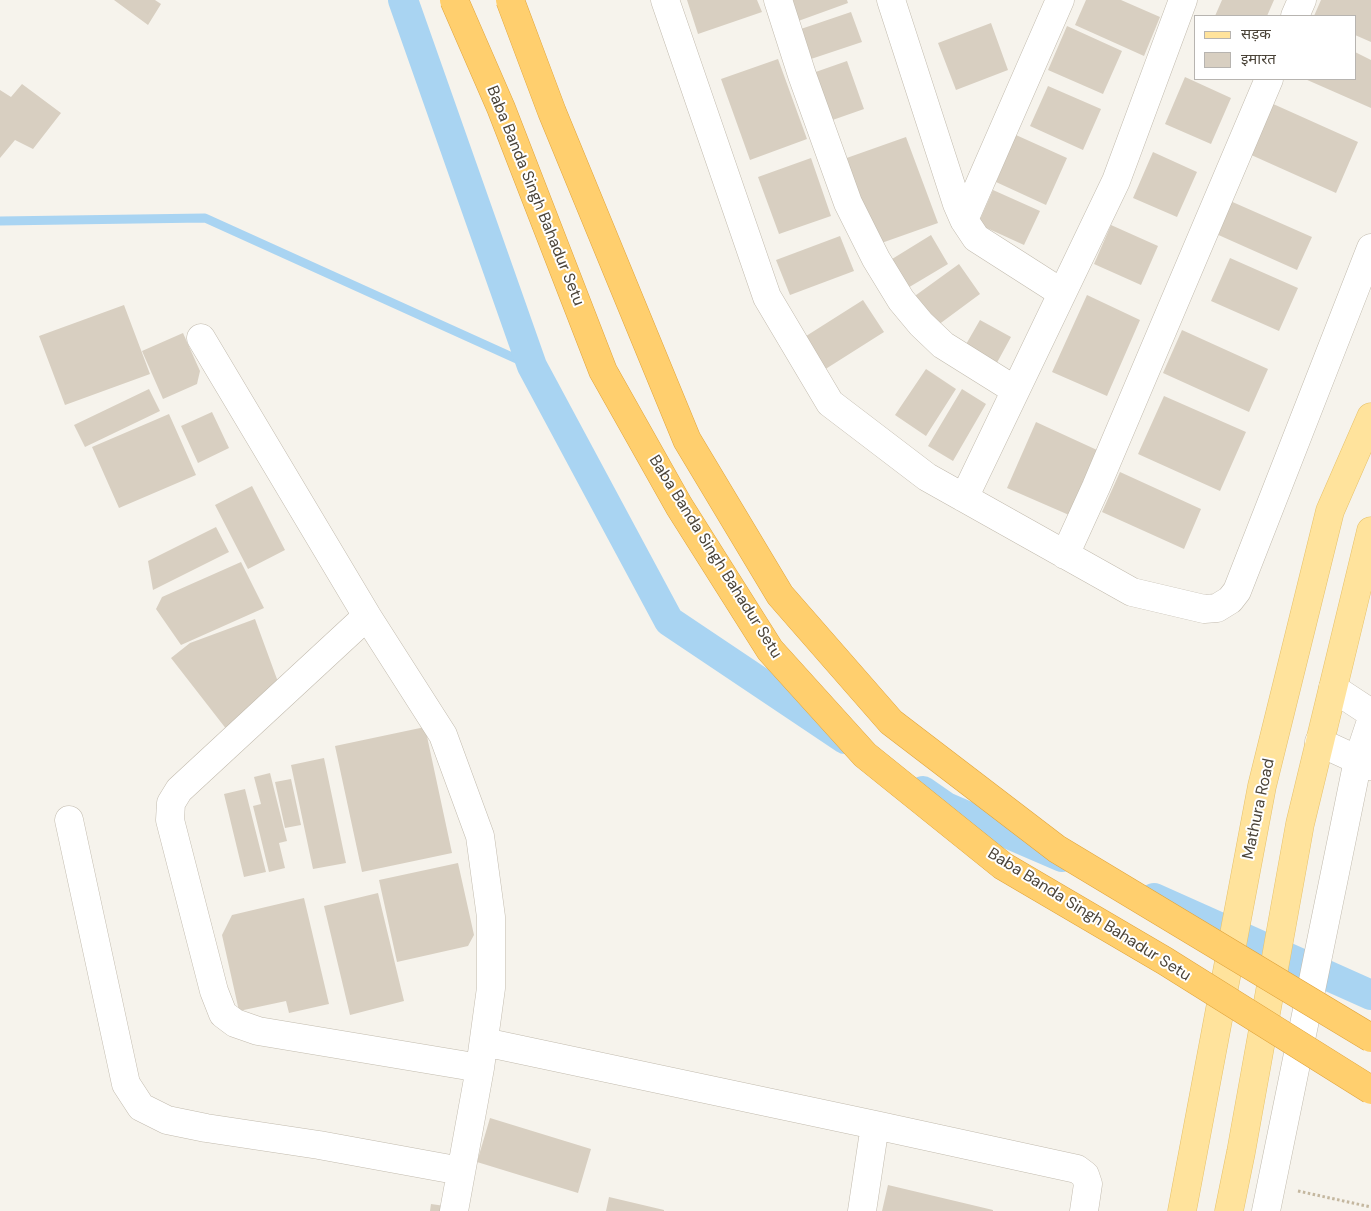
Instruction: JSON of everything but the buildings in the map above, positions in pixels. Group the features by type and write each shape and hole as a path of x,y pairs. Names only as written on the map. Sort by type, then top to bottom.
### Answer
{"highway":[{"name":"Baba Banda Singh Bahadur Setu","path":"454,0 501,108 603,371 679,506 770,650 865,755 1003,866 1165,961 1371,1090"},
{"path":"510,0 552,112 687,440 780,595 891,722 1057,849 1371,1038"}],"main road":[{"name":"Mathura Road","path":"1182,1211 1262,786 1330,511 1371,417"},
{"path":"1229,1211 1242,1152 1300,824 1371,531"}],"street":[{"path":"665,0 767,297 830,403 926,477 1132,592 1204,609 1217,608 1230,600 1244,573 1371,248"},
{"path":"778,0 802,75 848,203 876,259 902,300 921,324 943,345 1015,390"},
{"path":"891,0 957,204 964,220 976,238 1062,293"},
{"path":"964,220 1060,0"},
{"path":"964,498 1116,181 1183,0"},
{"path":"1295,15 1302,0"},
{"path":"1065,555 1096,487 1269,80"},
{"path":"201,338 367,616 443,735 480,836 492,917 491,988 482,1055 454,1211"},
{"path":"367,616 179,790 171,803 170,820 214,991 223,1014 235,1023 258,1030 482,1055 875,1125 1077,1170 1085,1175 1088,1184 1084,1211"},
{"path":"1333,688 1371,714"},
{"path":"1268,1198 1341,840 1364,763 1371,721"},
{"path":"1319,742 1364,763"},
{"path":"70,820 126,1084 141,1107 167,1120 206,1128 319,1145 461,1171"},
{"path":"862,1211 875,1125"}],"path":[{"path":"1268,1198 1371,1207"}],"waterway":[{"path":"403,0 532,366 669,621 845,739"},
{"path":"0,221 205,218 532,366"},
{"path":"923,791 946,807 1062,857"},
{"path":"1154,898 1371,995"}]}
